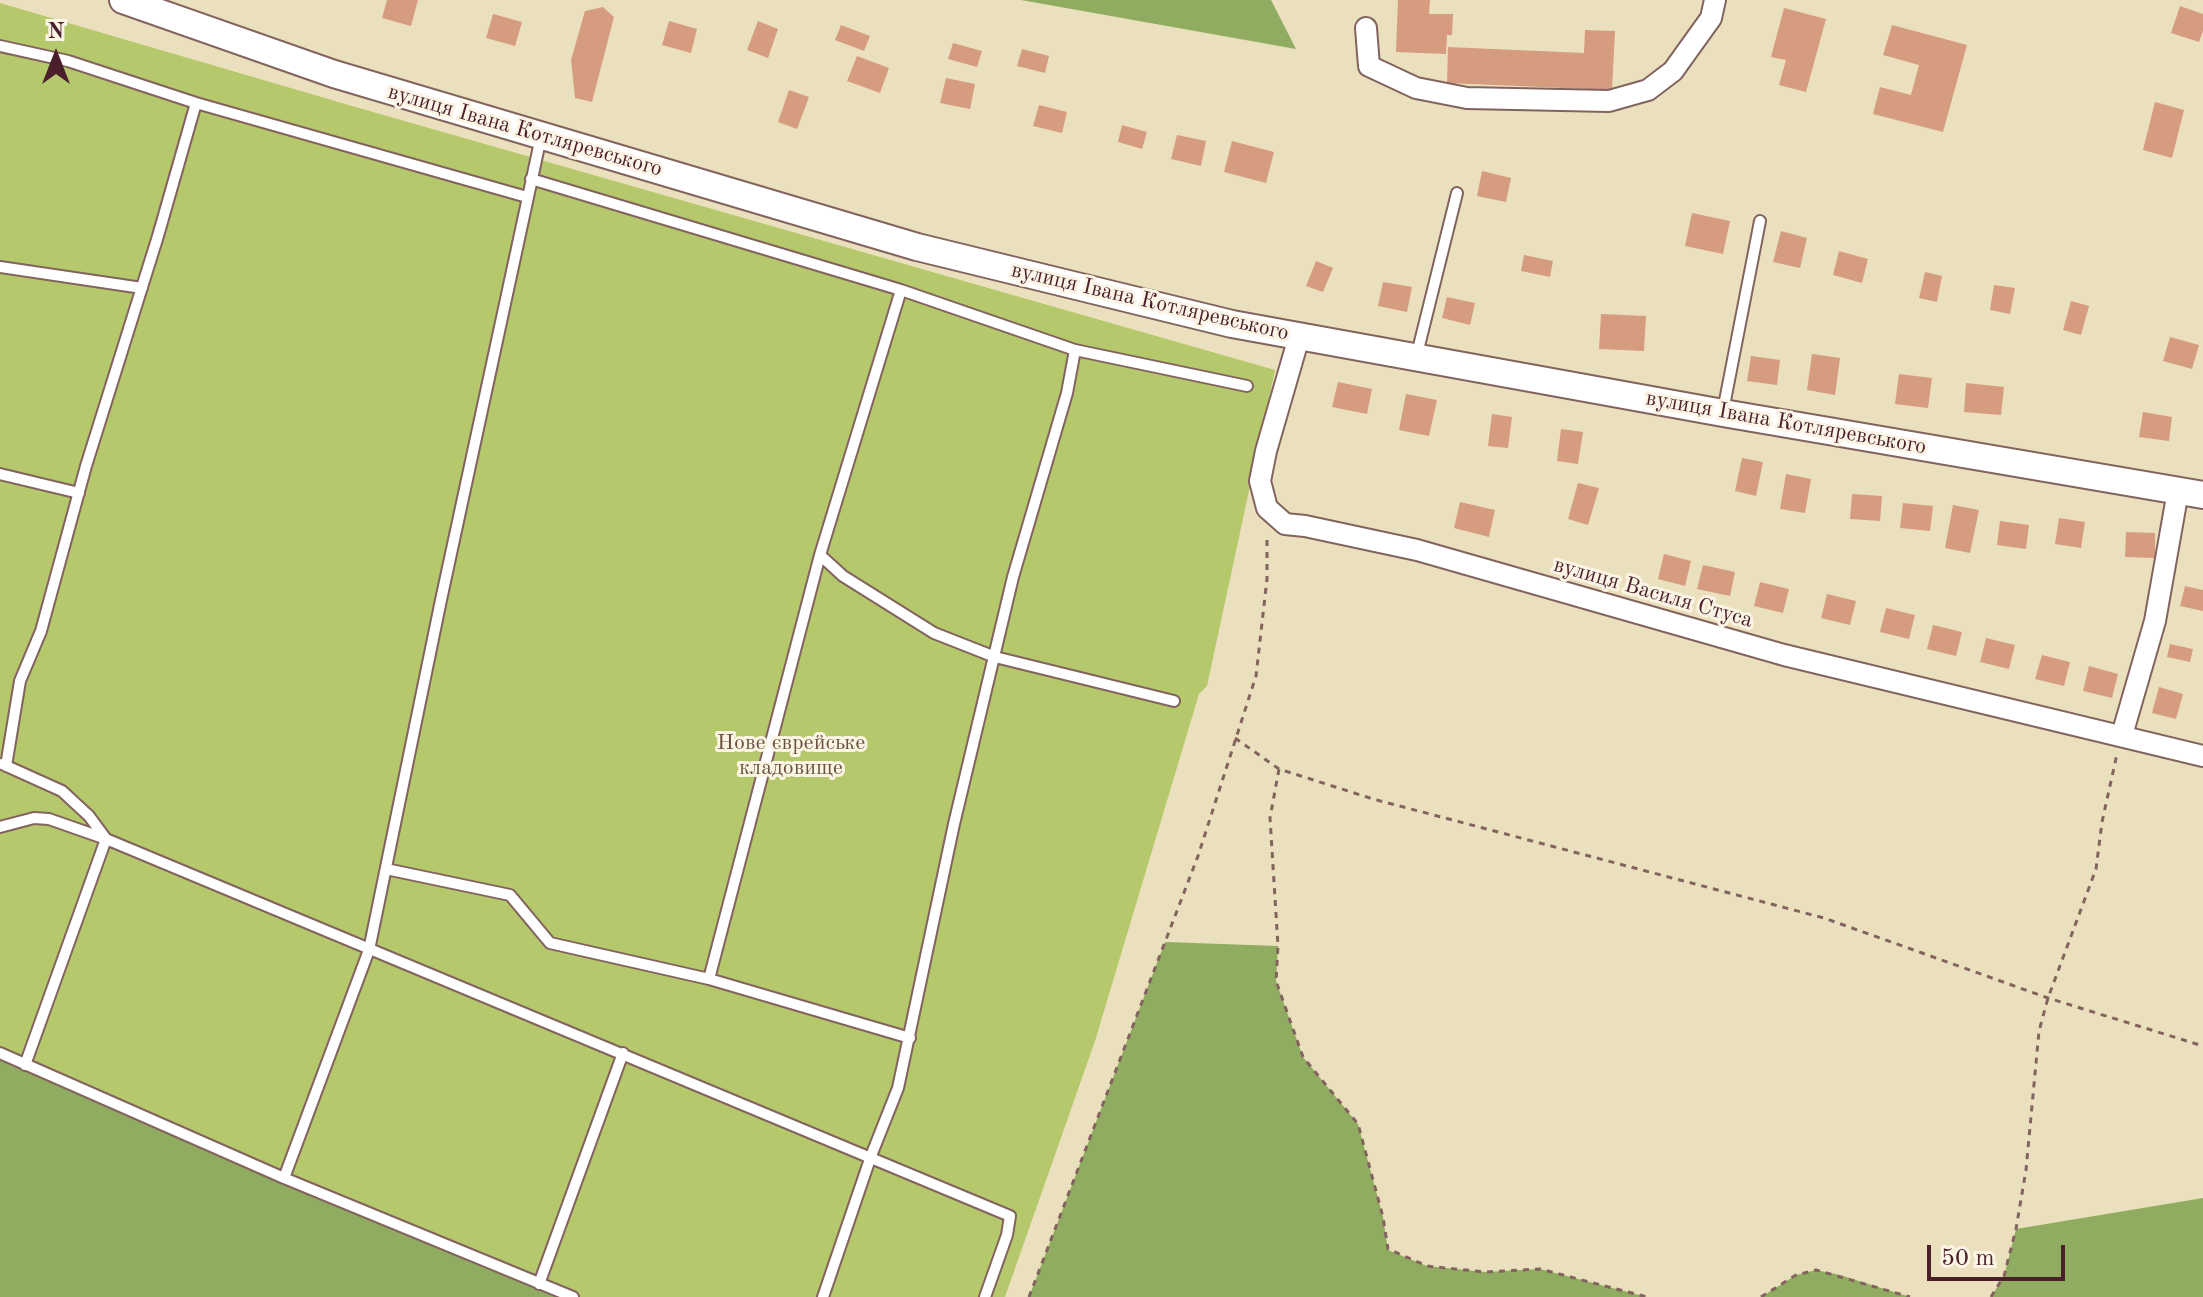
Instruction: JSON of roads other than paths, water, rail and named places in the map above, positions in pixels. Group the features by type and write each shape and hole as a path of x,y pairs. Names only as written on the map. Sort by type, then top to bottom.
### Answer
{"street":[{"name":"вулиця Івана Котляревського","path":"123,0 334,74 917,247 1232,324 1723,413 2197,493"},
{"path":"1366,28 1369,66 1416,88 1467,98 1609,101 1648,90 1673,71 1711,18 1715,0"},
{"name":"вулиця Василя Стуса","path":"1299,337 1260,481 1267,508 1285,524 1417,550 1784,655 2203,756"},
{"path":"2122,735 2197,493"}],"lane":[{"path":"0,46 68,61 196,103 527,197"},
{"path":"106,839 89,816 62,791 3,765 20,681 41,631 79,493 196,103"},
{"path":"284,1178 369,950 541,135"},
{"path":"531,179 901,290 1075,350 1247,386"},
{"path":"1416,358 1457,193"},
{"path":"1723,413 1760,221"},
{"path":"0,267 142,288"},
{"path":"709,979 820,555 901,290"},
{"path":"823,1297 871,1156 898,1088 954,824 1013,577 1067,393 1075,350"},
{"path":"0,474 79,493"},
{"path":"820,555 843,576 934,633 995,657 1174,701"},
{"path":"0,827 34,818 49,819 106,839 1010,1216 1007,1235 985,1297"},
{"path":"25,1065 106,839"},
{"path":"386,869 510,895 550,943 709,979 910,1038"},
{"path":"0,1053 284,1178 573,1297"},
{"path":"539,1284 623,1053"}],"park label":[{"name":"Нове єврейське кладовище","path":"791,756"}]}
